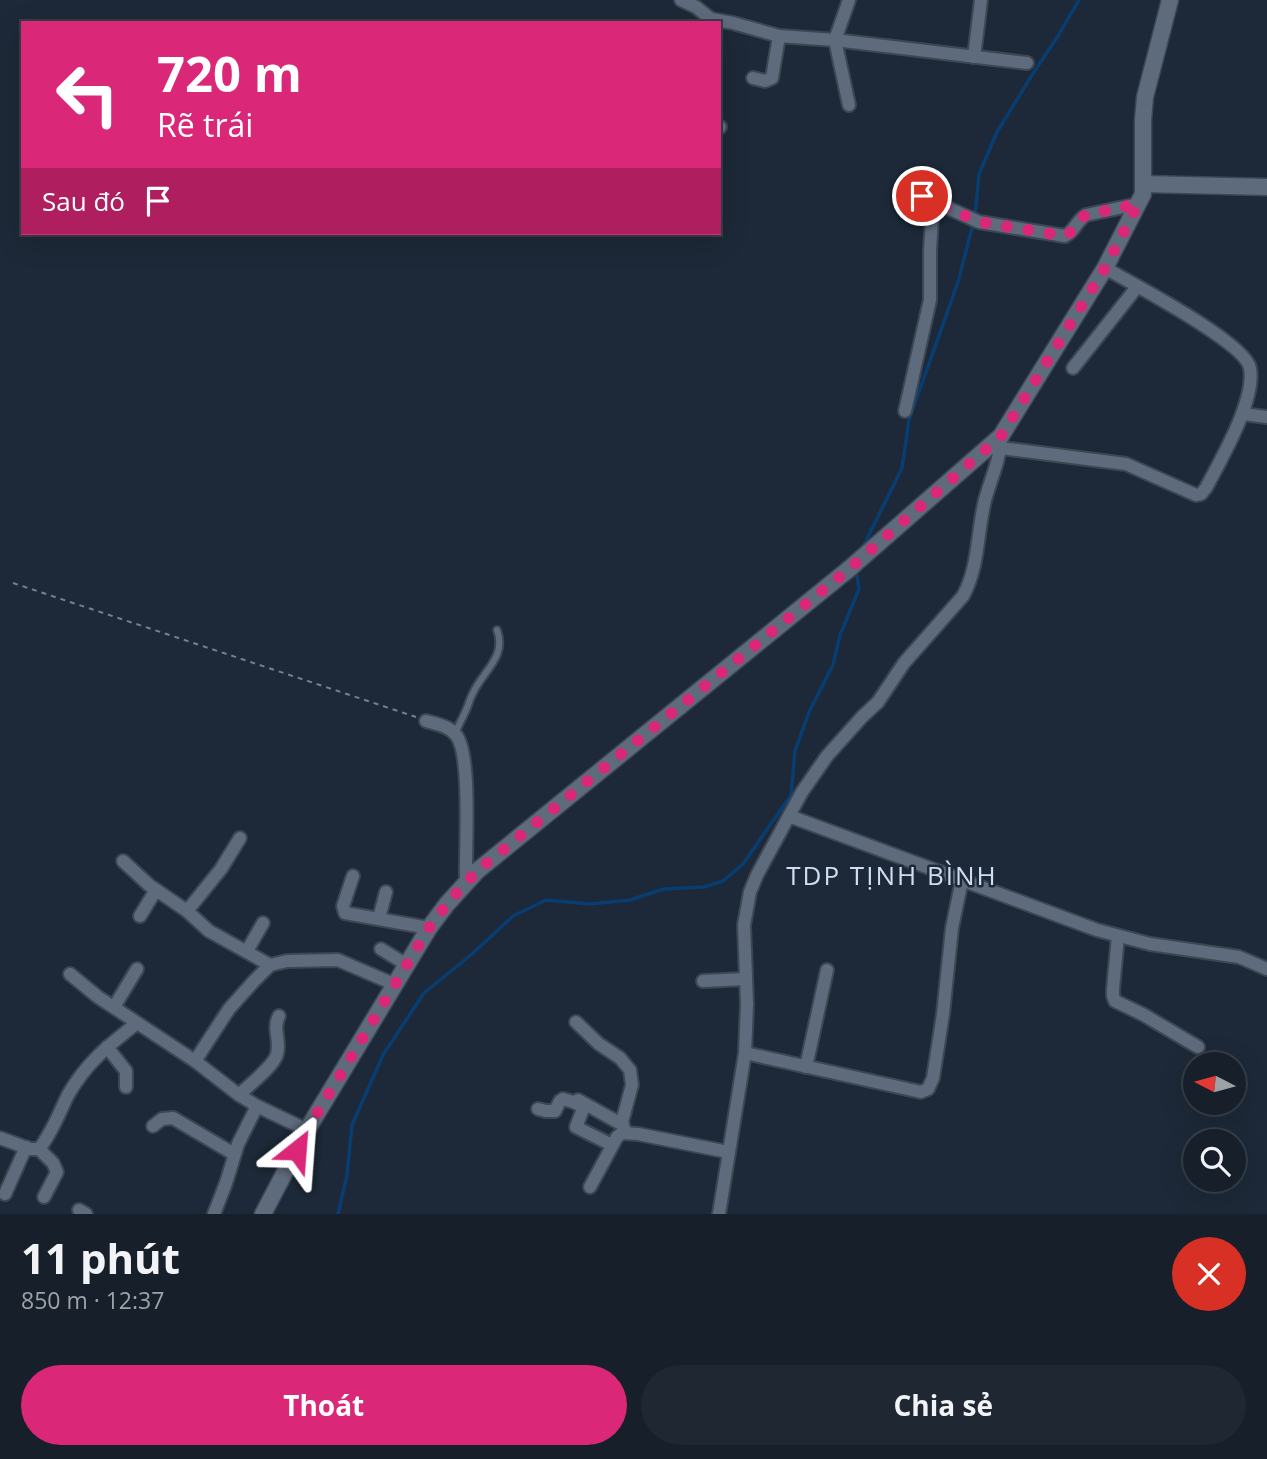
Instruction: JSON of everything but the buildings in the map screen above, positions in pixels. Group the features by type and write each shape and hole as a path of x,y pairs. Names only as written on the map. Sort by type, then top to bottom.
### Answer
{"main road":[{"path":"263,1214 307,1130 429,928 471,877 885,537 1009,446 1143,194 1145,97 1170,0"},
{"path":"1144,184 1267,187"}],"street":[{"path":"681,0 696,7 710,21"},
{"path":"849,0 835,40 849,105"},
{"path":"974,57 981,0"},
{"path":"721,22 779,37 835,40 1027,63"},
{"path":"753,78 765,81 772,78 779,37"},
{"path":"906,188 979,222 1065,236 1071,233 1086,215 1138,204"},
{"path":"905,411 930,300 932,217 938,203"},
{"path":"719,1214 719,1150 745,1053 747,1004 737,980 750,892 802,792 827,755 878,702 904,663 963,596 970,584 982,513 1009,446 1126,464 1199,495 1206,488 1243,414 1251,376 1248,361 1205,327 1105,268"},
{"path":"1073,368 1137,286"},
{"path":"1243,414 1267,418"},
{"path":"426,721 445,726 455,733 461,744 465,762 471,877"},
{"path":"789,816 1118,936 1150,944 1239,957 1267,970"},
{"path":"187,911 240,838"},
{"path":"123,861 215,936 270,965"},
{"path":"353,876 343,906 348,914 429,928"},
{"path":"745,1053 921,1092 928,1089 933,1078 952,928 962,880"},
{"path":"140,916 156,890"},
{"path":"379,918 386,892"},
{"path":"247,951 263,923"},
{"path":"1118,936 1113,989 1115,1001 1198,1047"},
{"path":"381,949 407,965"},
{"path":"195,1061 229,1009 270,965 287,961 338,960 396,985"},
{"path":"114,1007 136,969"},
{"path":"806,1067 827,970"},
{"path":"70,974 239,1095 307,1130"},
{"path":"703,981 737,980"},
{"path":"239,1095 277,1056 275,1023 279,1016"},
{"path":"576,1022 599,1044 621,1058 630,1070 632,1085 623,1117 624,1129 612,1145 590,1187"},
{"path":"5,1194 33,1148 50,1132 80,1076 94,1058 137,1023"},
{"path":"107,1047 126,1071 126,1087"},
{"path":"538,1109 555,1111 563,1099 575,1103 583,1108 577,1128 612,1145"},
{"path":"578,1099 624,1129 719,1150"},
{"path":"214,1214 234,1154 257,1106"},
{"path":"153,1126 162,1119 173,1118 234,1154"},
{"path":"0,1138 33,1148 53,1163 57,1172 44,1197"}],"lane":[{"path":"455,733 473,692 500,649 501,639 497,630"}],"path":[{"path":"13,583 426,721"}],"waterway":[{"path":"975,216 979,174 997,132 1079,0"},
{"path":"862,549 902,468 909,420 958,282 973,224"},
{"path":"338,1214 347,1175 352,1125 383,1055 424,993 513,916 546,900 590,904 630,900 664,889 704,887 723,881 743,864 791,795 795,751 809,712 833,665 840,635 859,589 856,570"}],"district":[{"name":"TDP TỊNH BÌNH","path":"892,875"}],"route":[{"path":"297,1150 429,928 466,882 538,820 849,569 1001,436 1105,268 1138,204 1086,215 1071,233 1060,236 979,222 922,196"}]}
